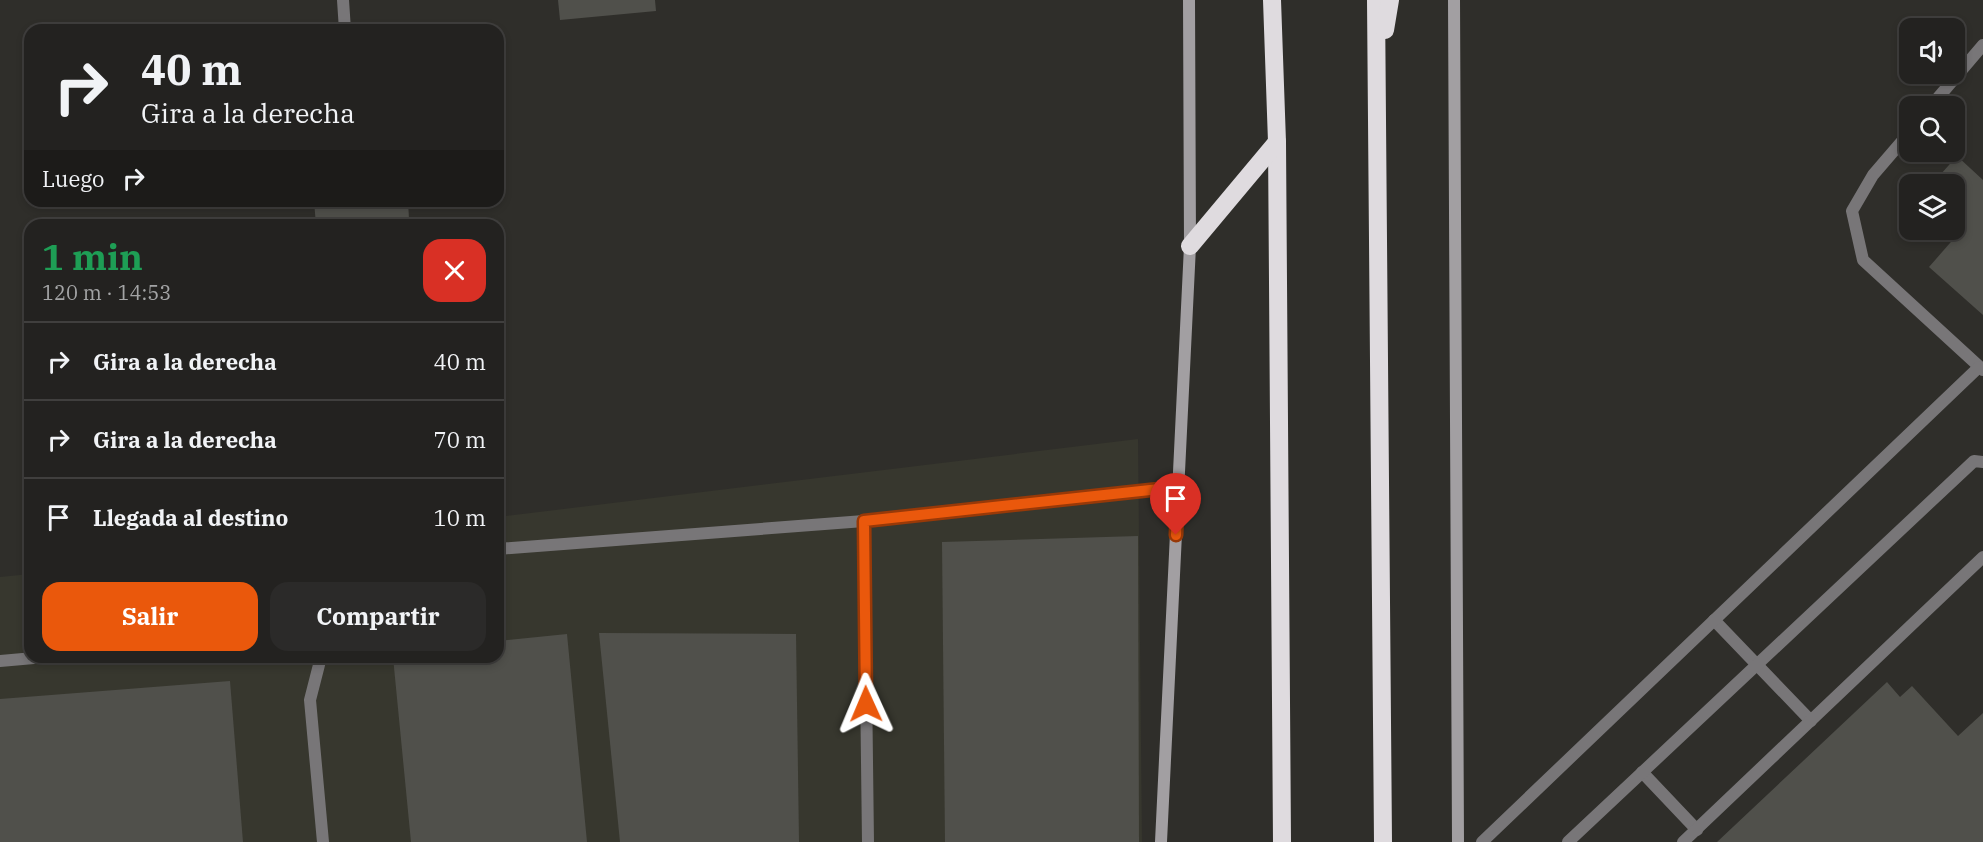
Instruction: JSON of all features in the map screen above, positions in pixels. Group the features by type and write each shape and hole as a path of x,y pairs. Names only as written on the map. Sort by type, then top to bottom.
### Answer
{"highway":[{"path":"1272,0 1277,142 1282,842"},
{"path":"1376,0 1383,842"},
{"path":"1377,76 1390,0"},
{"path":"1190,246 1277,142"}],"main road":[{"path":"1161,842 1190,246 1189,0"},
{"path":"1454,0 1458,842"}],"lane":[{"path":"343,0 345,24"},
{"path":"1940,96 1983,45"},
{"path":"1482,842 1981,369 1863,260 1852,211 1873,175 1899,145"},
{"path":"1568,842 1974,461 1983,462"},
{"path":"504,549 864,521 1178,487"},
{"path":"864,521 868,842"},
{"path":"1683,842 1983,557"},
{"path":"1714,620 1811,721"},
{"path":"0,661 24,659"},
{"path":"319,663 310,700 323,842"},
{"path":"1642,772 1696,830"}],"shaded area":[{"path":"1138,439 1142,842 0,842 0,577 24,575 24,663 504,663 504,516"}],"building":[{"path":"558,0 655,0 656,11 560,20"},
{"path":"1952,162 1964,162 1983,180 1983,315 1929,267 1953,240 1965,240 1965,174 1941,174"},
{"path":"314,207 408,207 409,219 316,219"},
{"path":"1138,536 1139,842 945,842 942,542"},
{"path":"599,633 796,634 799,842 620,842"},
{"path":"567,634 587,842 411,842 394,663 504,663 504,640"},
{"path":"230,681 243,842 0,842 0,699"},
{"path":"1887,682 1900,697 1912,686 1958,736 1983,713 1983,842 1717,842"}],"route":[{"path":"866,704 864,521 1178,487 1176,535"}]}
